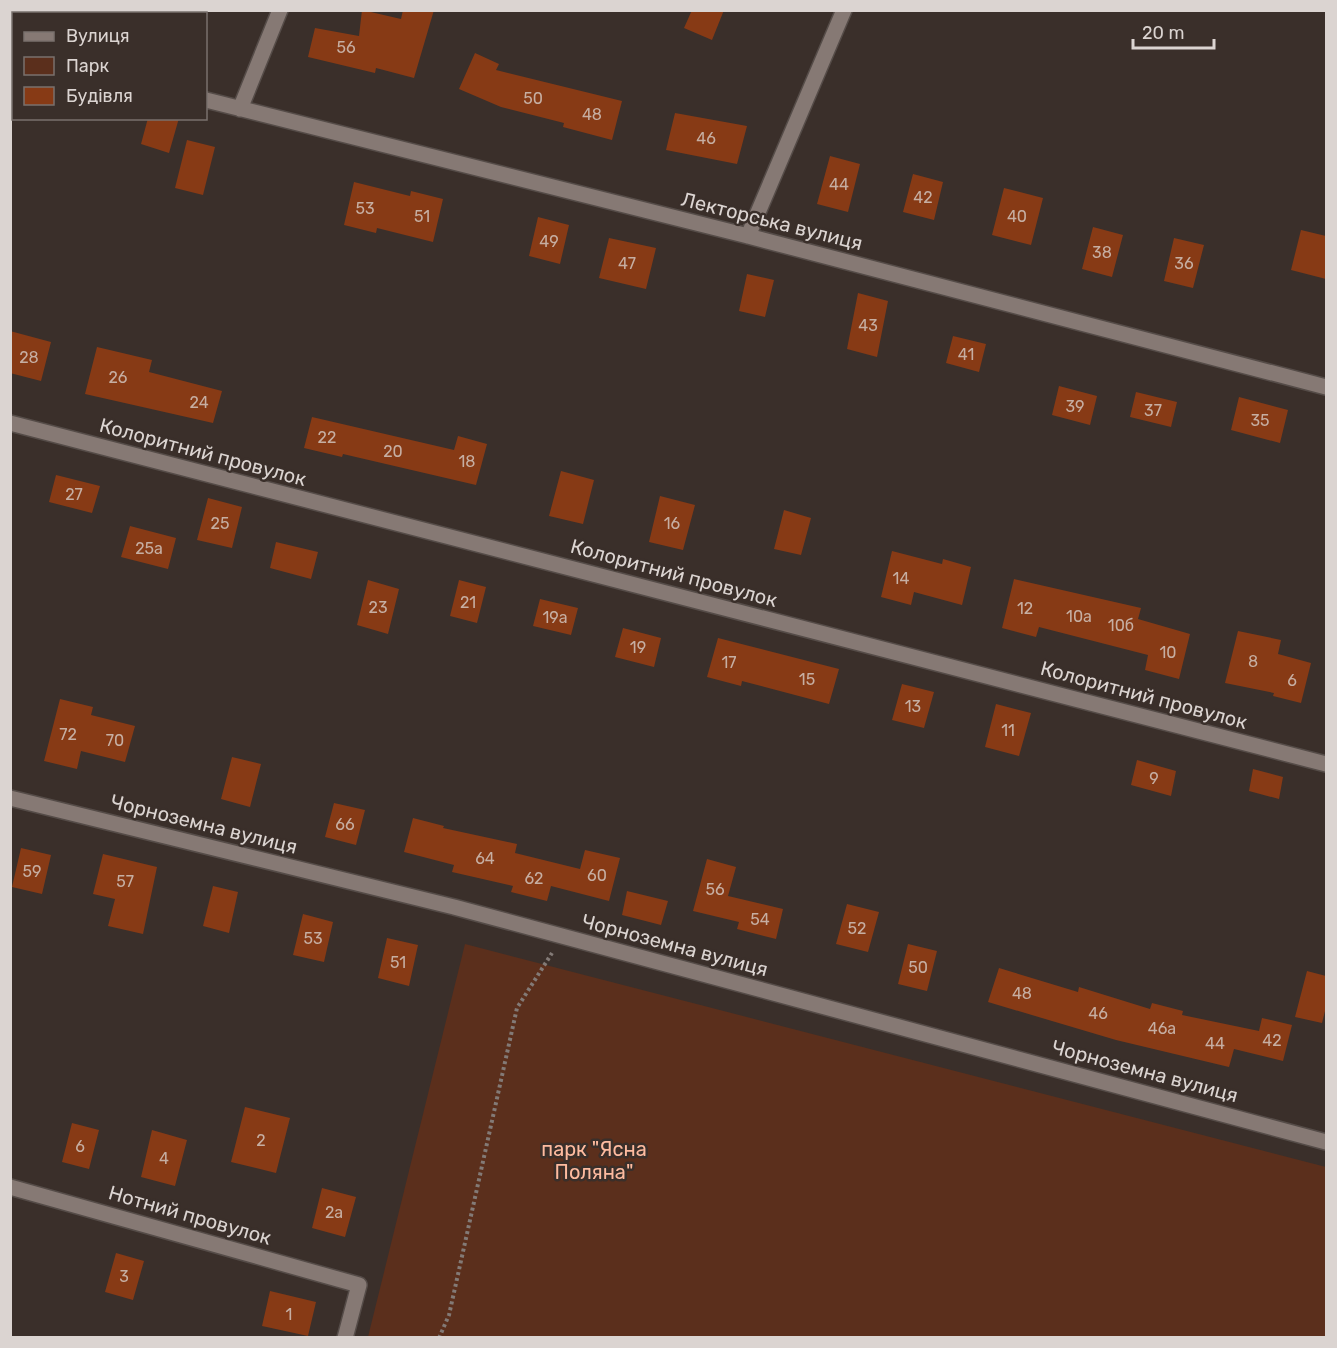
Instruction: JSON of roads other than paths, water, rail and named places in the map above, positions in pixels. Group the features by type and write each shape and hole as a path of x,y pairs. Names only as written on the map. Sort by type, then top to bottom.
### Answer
{"street":[{"path":"240,109 280,10"},
{"path":"748,236 844,10"},
{"name":"Лекторська вулиця","path":"207,100 748,236 1326,387"},
{"name":"Колоритний провулок","path":"10,423 1326,764"},
{"name":"Чорноземна вулиця","path":"10,798 431,901 1326,1142"},
{"name":"Нотний провулок","path":"10,1186 359,1285 345,1338"}],"park label":[{"name":"парк \"Ясна Поляна\"","path":"594,1160"}]}
